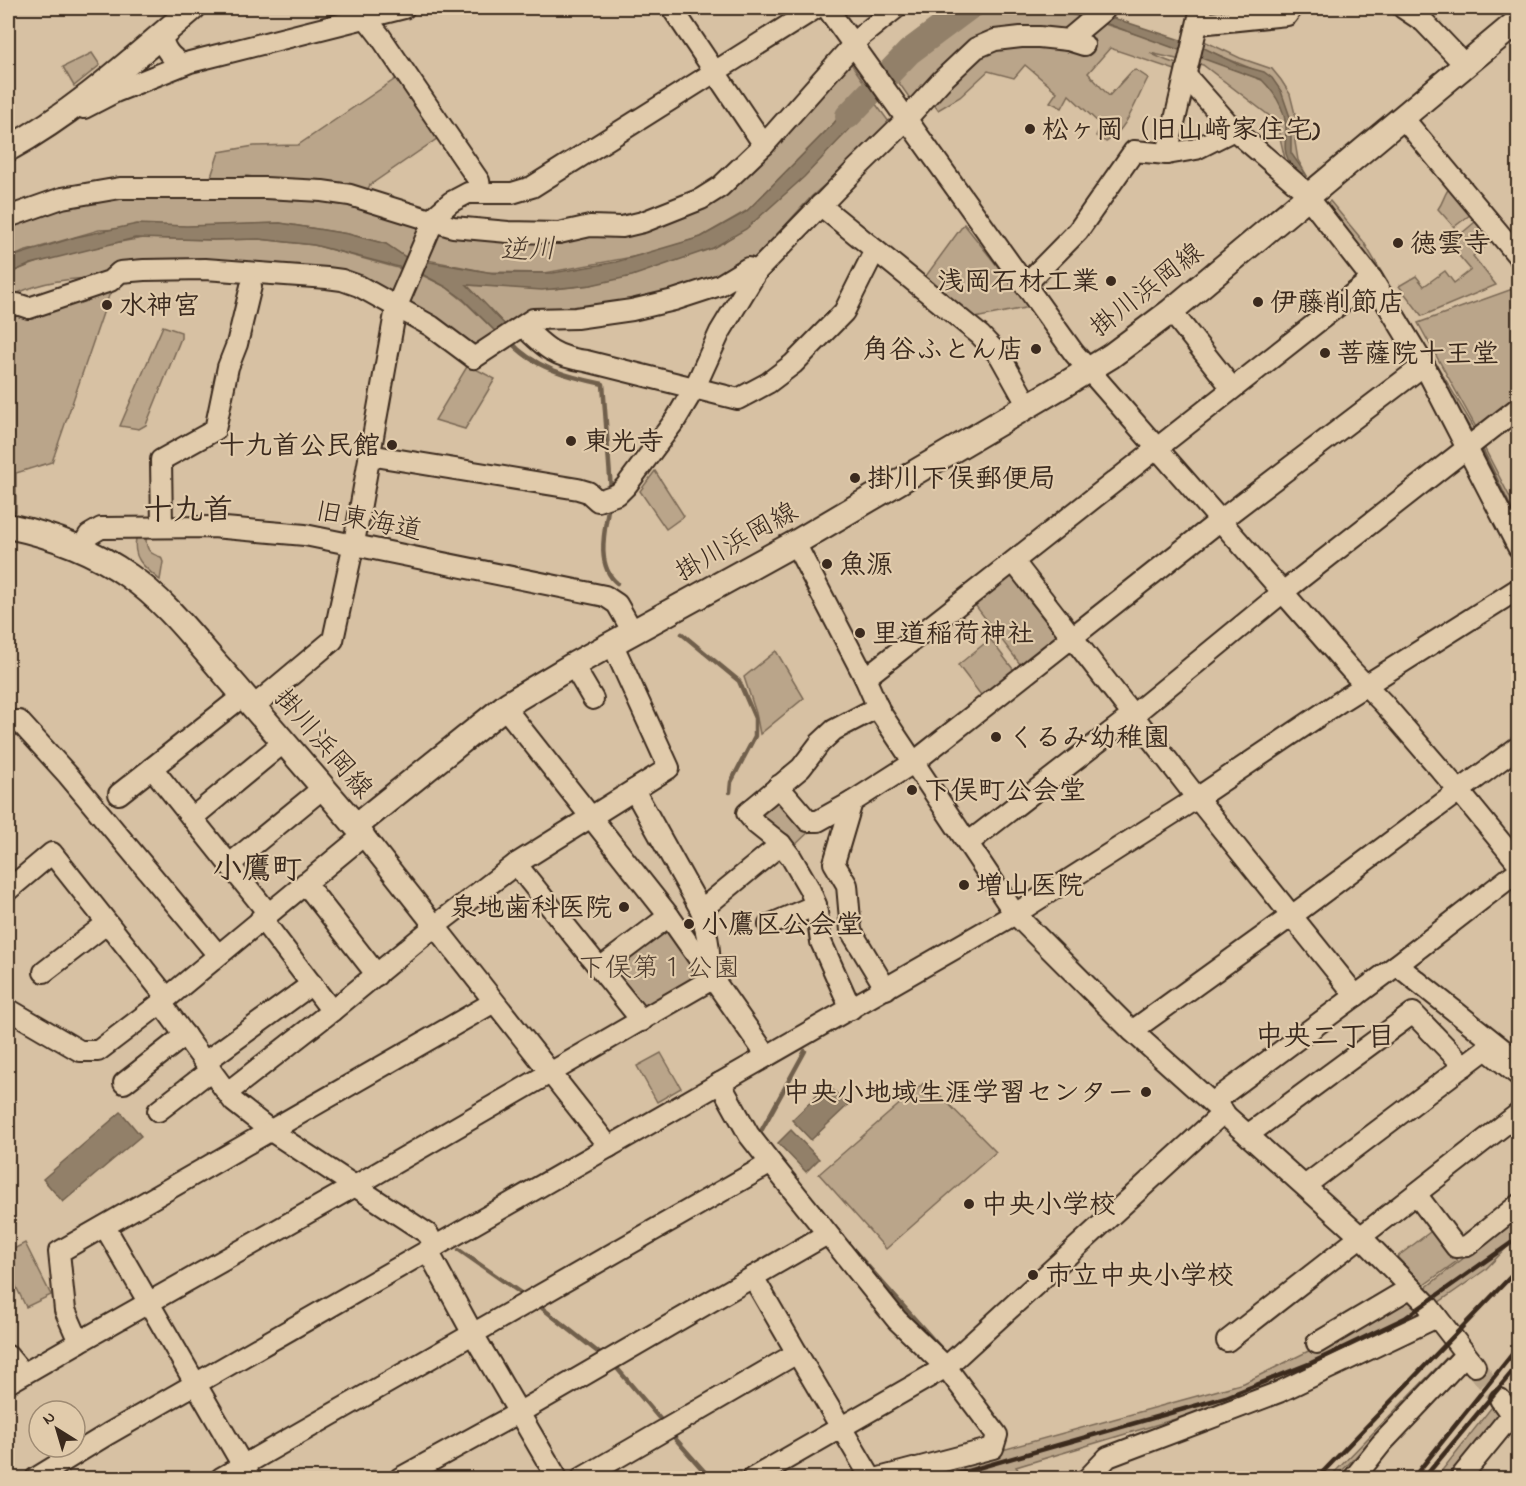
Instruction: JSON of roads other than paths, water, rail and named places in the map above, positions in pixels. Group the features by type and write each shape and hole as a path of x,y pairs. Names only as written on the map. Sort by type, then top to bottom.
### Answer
{"main road":[{"path":"8,149 70,111 193,8"},
{"name":"掛川浜岡線","path":"8,526 48,536 81,548 128,575 149,591 249,701 360,831 505,708 573,665 795,543 1111,356 1171,311 1518,21"}],"street":[{"path":"33,135 115,92 184,64 361,12 404,8"},
{"path":"672,8 764,145"},
{"path":"119,794 152,768 333,640 354,543 397,306 432,224 442,208 468,193 512,193 532,187 816,8"},
{"path":"827,8 1088,370 1459,791 1518,863"},
{"path":"8,217 62,198 120,188 264,188 322,190 350,195 432,224 453,227 508,232 559,233 590,226 622,227 643,222 701,199 720,187 764,145 854,46 896,8"},
{"path":"369,455 578,489 588,492 598,501 611,497 626,486 676,419 695,387 720,332 757,271 941,81 976,48 995,40 1021,37 1078,38 1106,8"},
{"path":"1167,154 1199,22 1287,15 1292,8"},
{"path":"1403,8 1424,22 1465,65"},
{"path":"361,12 380,36 479,181 481,194"},
{"path":"162,34 165,49 176,61 184,64"},
{"path":"1187,71 1234,130 1297,184 1372,279 1424,365 1518,547"},
{"path":"1403,118 1515,245"},
{"path":"1025,285 1078,231 1134,152 1167,154 1196,149 1234,130"},
{"path":"820,205 981,334 1000,356 1028,406"},
{"path":"512,333 539,342 564,358 586,361 738,399 768,383 793,364 844,312 875,250"},
{"path":"8,307 17,304 29,308 110,281 120,272 144,270 205,269 268,272 342,280 359,286 431,326 474,358 533,319 576,318 653,305 720,285 748,268 757,271"},
{"path":"865,678 1372,279"},
{"path":"162,526 161,460 215,430 228,367 237,344 251,286"},
{"path":"1171,311 1232,387"},
{"path":"778,786 808,821 818,820 852,802 913,763 1220,520 1424,365"},
{"path":"968,843 1133,715 1283,592 1518,408"},
{"name":"旧東海道","path":"81,548 89,535 101,528 162,526 258,529 354,543 605,596 617,604 633,632"},
{"path":"795,543 878,707 1015,914 1132,1031 1306,1185 1361,1237 1437,1317 1470,1360 1381,1444 1354,1479"},
{"path":"1014,562 1197,798 1356,996"},
{"path":"36,1479 108,1434 1015,914 1518,588"},
{"path":"228,1092 516,864 669,768 612,644"},
{"path":"573,665 593,699"},
{"path":"851,1009 821,942 816,905 809,888 781,844 756,824 747,813 801,768 820,743 834,730 878,707"},
{"path":"505,708 669,916 767,1056"},
{"path":"8,726 13,721 19,722 26,729 68,775 218,955"},
{"path":"192,818 284,742"},
{"path":"1132,1031 1293,915 1518,747"},
{"path":"152,768 230,864 332,1011"},
{"path":"230,864 323,788"},
{"path":"633,790 701,910 709,945 710,977"},
{"path":"852,802 834,862 847,885 851,931 886,989"},
{"path":"8,1009 80,1051 99,1051 164,1001 305,883 360,831 609,1147"},
{"path":"701,910 781,844"},
{"path":"9,886 52,854 164,1001 185,1035 234,1102 271,1131 428,1234 432,1249 473,1334 557,1479"},
{"path":"516,864 642,1021"},
{"path":"753,1479 946,1367 1219,1107 1356,996 1518,871"},
{"path":"305,883 377,975"},
{"path":"769,925 816,905"},
{"path":"600,968 669,916"},
{"path":"44,972 106,924"},
{"path":"1397,965 1518,1060"},
{"path":"8,1356 15,1379 642,1021 710,977"},
{"path":"158,1111 208,1066 312,984"},
{"path":"79,1342 65,1310 59,1252 494,1002"},
{"path":"1249,1134 1413,1013 1464,1066"},
{"path":"124,1083 185,1035"},
{"path":"1306,1185 1486,1049 1518,1075"},
{"path":"720,1083 749,1135 771,1163 897,1320 946,1367 997,1435 993,1448 879,1479"},
{"path":"1227,1341 1518,1114"},
{"path":"221,1479 247,1472 473,1334 771,1163"},
{"path":"1416,1194 1456,1247 1467,1246 1518,1205"},
{"path":"105,1227 247,1472"},
{"path":"399,1479 520,1412 827,1234"},
{"path":"753,1277 870,1479"},
{"path":"1317,1343 1410,1288"},
{"path":"1088,1479 1108,1457 1279,1392 1437,1317"},
{"path":"582,1479 797,1353"},
{"path":"1460,1479 1516,1415 1500,1399"}],"waterway":[{"name":"逆川","path":"848,116 909,52 968,8"},
{"path":"1327,205 1340,223"},
{"path":"510,341 541,365 603,384 611,490"},
{"path":"1455,405 1470,431"},
{"path":"1482,451 1518,525"},
{"path":"609,504 604,535 604,557 606,567 617,583"},
{"path":"682,634 739,681 755,718 755,736 731,782 730,792"},
{"path":"762,1137 760,1133 805,1051"},
{"path":"848,1244 944,1352"},
{"path":"459,1250 525,1296"},
{"path":"542,1308 599,1353"},
{"path":"616,1367 660,1419"},
{"path":"673,1436 710,1478"}],"tunnel":[{"path":"1475,1366 1500,1399"}],"railway":[{"path":"943,1478 1226,1397 1311,1363 1405,1318 1518,1238"},
{"path":"1317,1478 1518,1269"},
{"path":"1413,1478 1518,1347"},
{"path":"1428,1473 1518,1365"}],"place":[{"name":"松ヶ岡（旧山﨑家住宅)","path":"1030,129"},
{"name":"徳雲寺","path":"1398,243"},
{"name":"浅岡石材工業","path":"1111,281"},
{"name":"伊藤削節店","path":"1258,302"},
{"name":"水神宮","path":"107,305"},
{"name":"角谷ふとん店","path":"1036,349"},
{"name":"菩薩院十王堂","path":"1325,353"},
{"name":"東光寺","path":"571,441"},
{"name":"十九首公民館","path":"392,445"},
{"name":"掛川下俣郵便局","path":"855,478"},
{"name":"魚源","path":"827,564"},
{"name":"里道稲荷神社","path":"860,633"},
{"name":"くるみ幼稚園","path":"996,737"},
{"name":"下俣町公会堂","path":"912,790"},
{"name":"増山医院","path":"964,885"},
{"name":"泉地歯科医院","path":"624,907"},
{"name":"小鷹区公会堂","path":"689,924"},
{"name":"中央小地域生涯学習センター","path":"1146,1092"},
{"name":"中央小学校","path":"969,1204"},
{"name":"市立中央小学校","path":"1033,1275"}],"district":[{"name":"十九首","path":"188,509"},
{"name":"小鷹町","path":"257,868"},
{"name":"中央二丁目","path":"1325,1035"}],"park label":[{"name":"下俣第１公園","path":"659,967"}]}
